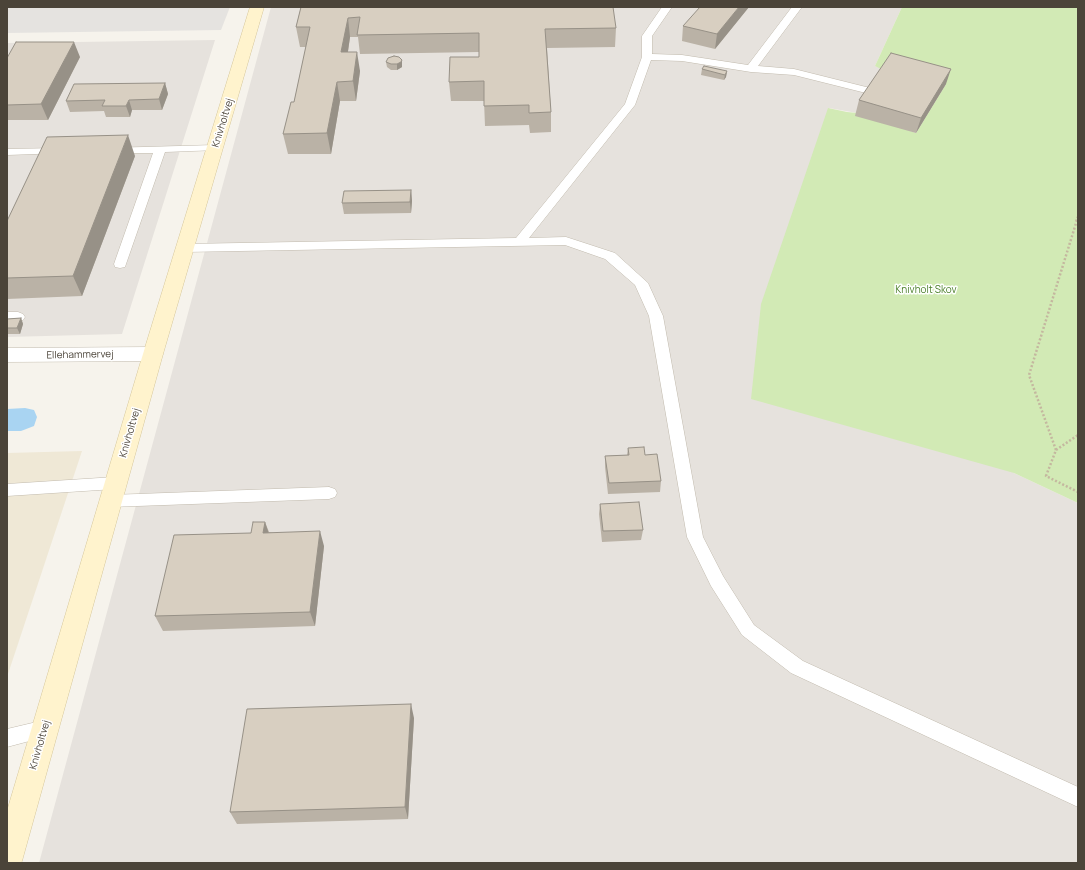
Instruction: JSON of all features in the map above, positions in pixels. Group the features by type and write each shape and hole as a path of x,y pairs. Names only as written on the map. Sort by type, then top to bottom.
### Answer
{"street":[{"name":"Knivholtvej","path":"7,861 153,354 257,7"},
{"name":"Ellehammervej","path":"7,355 153,354"}],"lane":[{"path":"520,241 630,105 647,57 647,36 667,7"},
{"path":"751,69 797,7"},
{"path":"647,57 682,58 751,69 794,72 870,91"},
{"path":"120,264 160,148"},
{"path":"99,150 215,148"},
{"path":"7,152 68,150"},
{"path":"185,248 566,241 610,256 640,283 656,316 695,537 717,581 748,630 797,667 1078,797"},
{"path":"7,490 329,493"},
{"path":"7,738 45,729"}],"path":[{"path":"1056,450 1029,375 1078,216"},
{"path":"1078,434 1056,450 1046,476 1078,492"}],"shaded area":[{"path":"7,7 230,7 221,30 7,33"},
{"path":"271,7 902,7 875,66 946,84 916,133 855,116 857,113 829,108 1014,473 1078,503 1078,863 39,863"},
{"path":"215,40 122,334 7,337 7,43"},
{"path":"82,451 7,677 7,453"}],"green space":[{"name":"Knivholt Skov","path":"902,7 1078,7 1078,503 1014,473 751,399 761,304 828,108 857,113 916,133 946,84 885,71 875,66"}],"water":[{"path":"25,408 34,410 37,417 34,426 21,431 7,431 7,409"}],"building":[{"path":"301,7 613,7 616,28 545,29 551,112 529,113 529,105 484,106 484,81 449,82 450,57 479,57 479,33 357,35 360,17 348,18 341,52 357,52 353,81 337,82 327,133 283,134 291,102 294,102 310,27 296,27"},
{"path":"700,7 739,7 717,34 683,26"},
{"path":"16,42 74,42 41,104 7,105 7,58"},
{"path":"891,53 951,69 921,118 859,100"},
{"path":"394,56 399,57 402,60 401,62 391,64 386,62 388,58"},
{"path":"704,66 727,71 725,75 702,69"},
{"path":"165,83 159,99 129,100 126,106 102,106 105,100 66,101 74,84"},
{"path":"128,135 73,276 7,278 7,221 47,137"},
{"path":"411,190 410,202 342,203 344,191"},
{"path":"21,318 17,328 7,328 7,319"},
{"path":"644,447 645,455 657,454 661,481 609,483 605,456 629,455 628,448"},
{"path":"639,502 643,530 603,531 600,504"},
{"path":"253,522 265,522 263,533 320,531 310,612 155,616 174,535 251,533"},
{"path":"411,704 405,807 230,812 247,709"}]}
